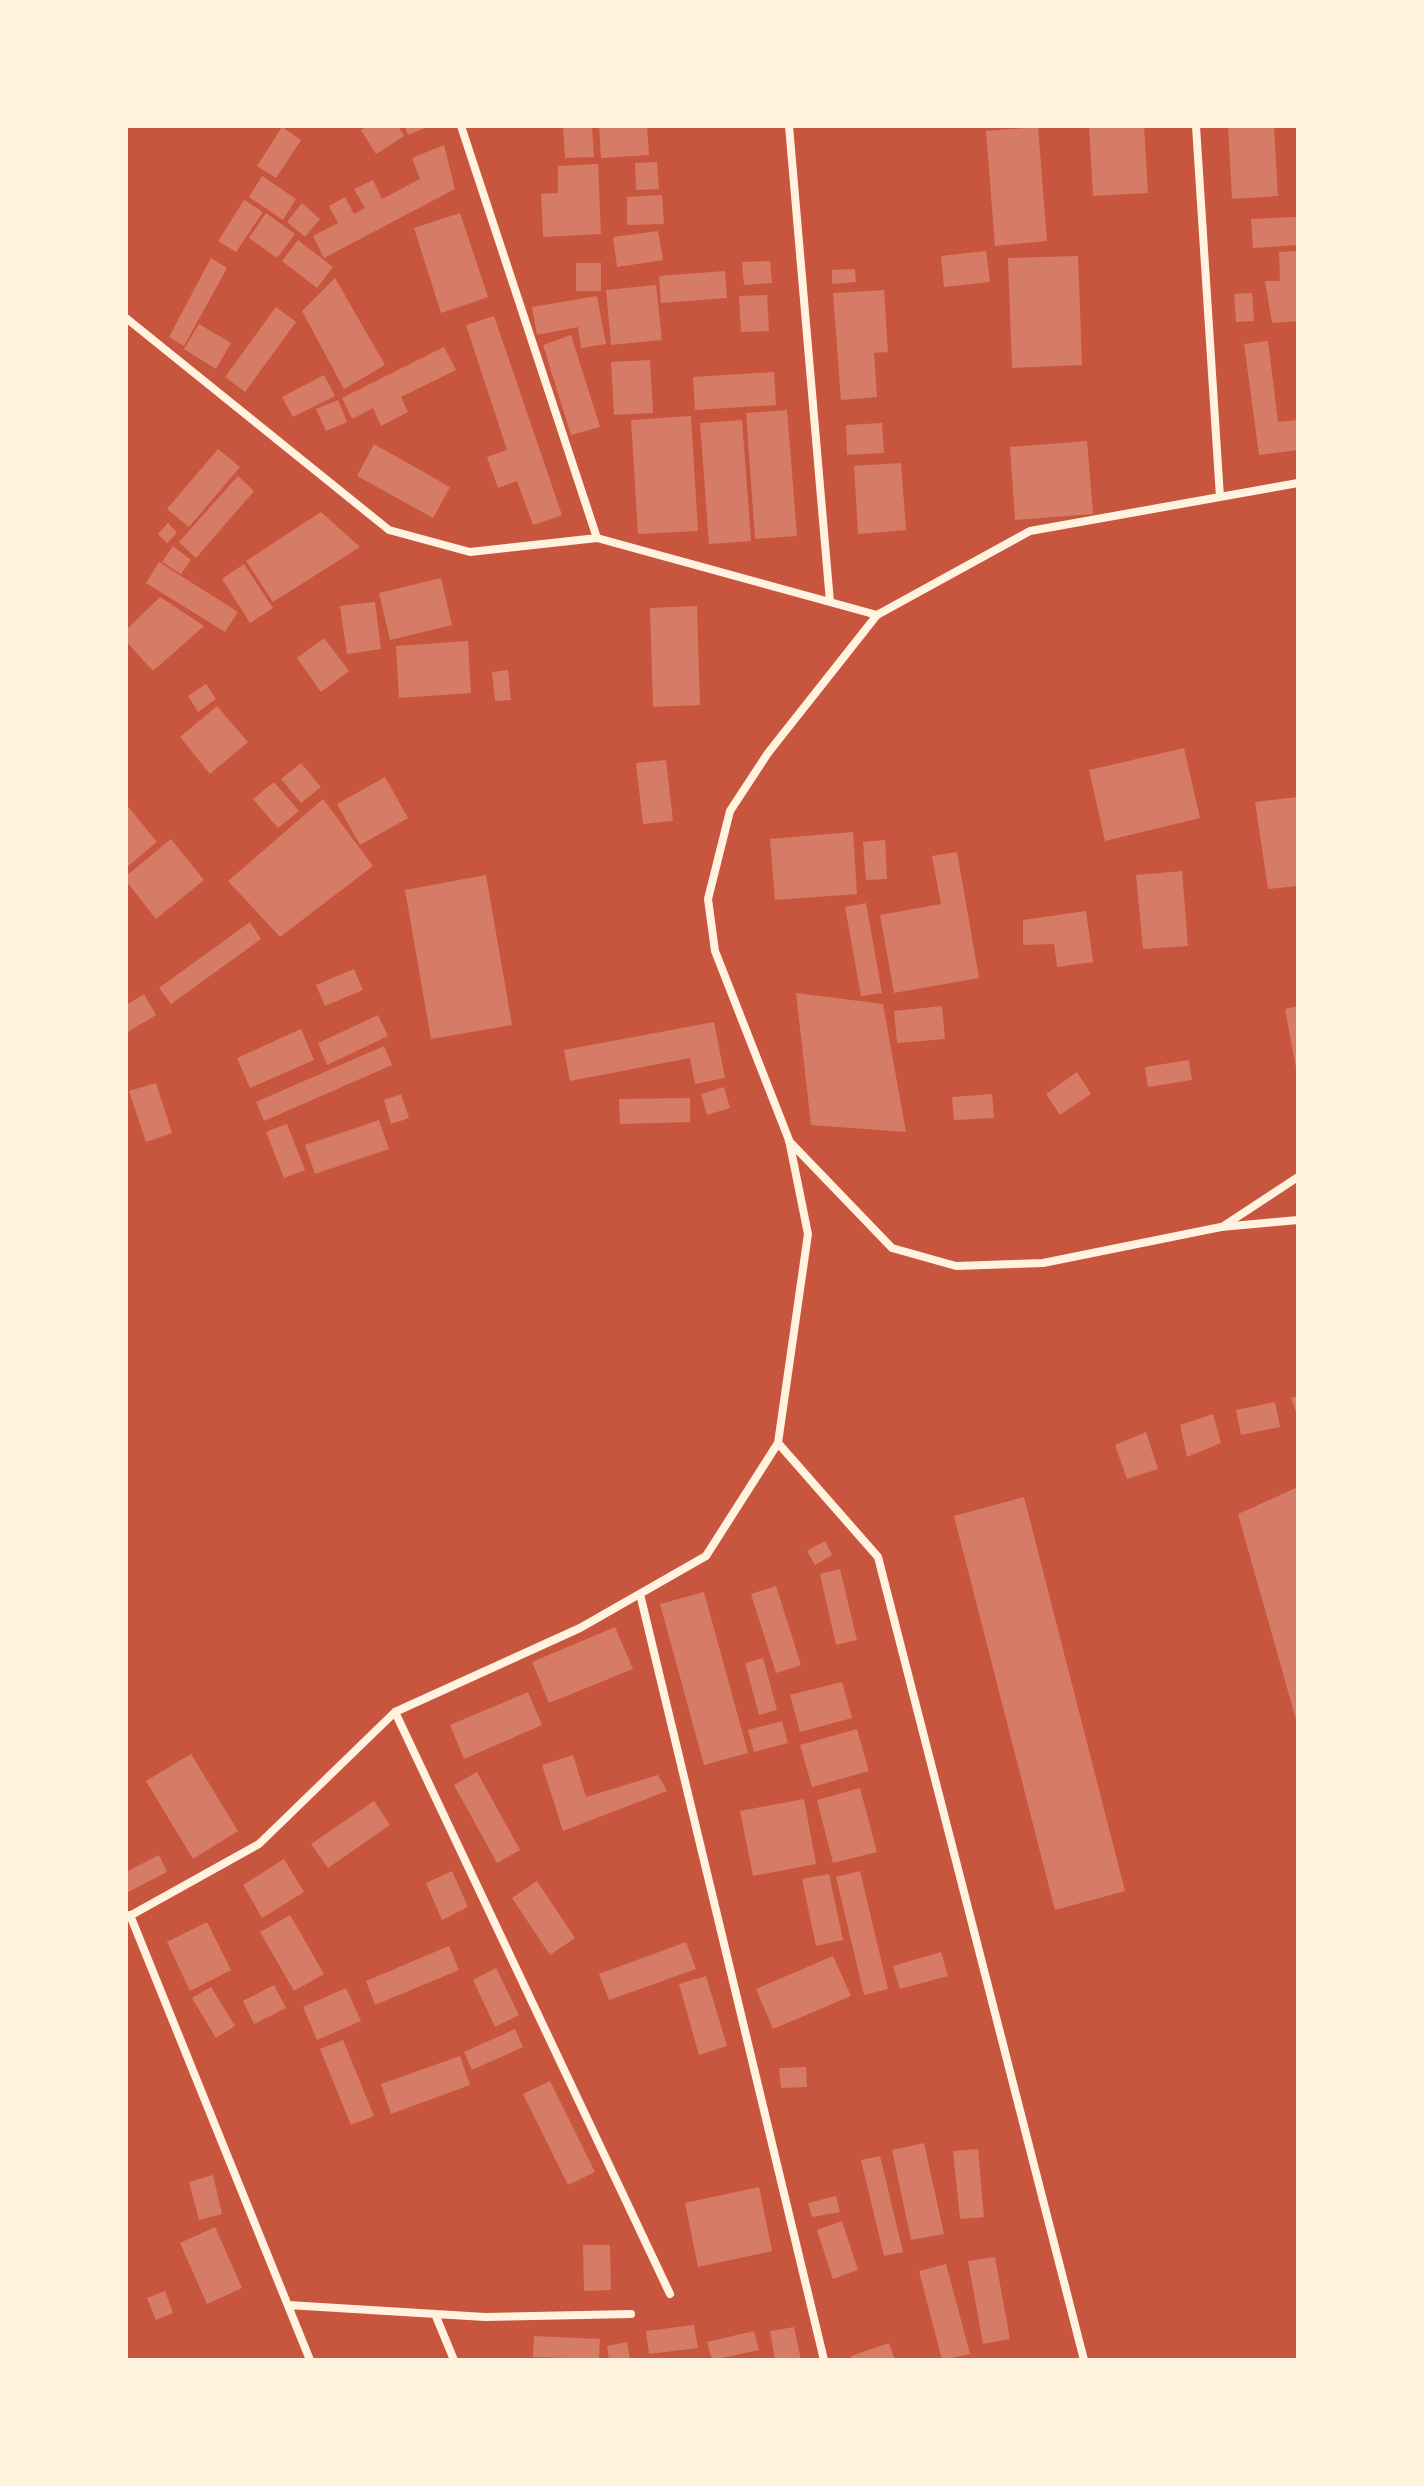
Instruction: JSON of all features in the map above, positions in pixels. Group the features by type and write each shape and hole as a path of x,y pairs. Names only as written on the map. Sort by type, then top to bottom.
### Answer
{"street":[{"path":"461,126 597,538"},
{"path":"789,126 830,602"},
{"path":"1196,126 1220,497"},
{"path":"126,318 389,530 470,552 597,538 877,615"},
{"path":"310,2360 128,1916 259,1844 395,1712 580,1628 706,1556 778,1443 808,1234 789,1140 715,951 708,899 730,811 768,753 877,615 1030,531 1298,483"},
{"path":"789,1140 892,1248 956,1266 1043,1263 1221,1227 1298,1220"},
{"path":"1221,1227 1298,1177"},
{"path":"778,1443 878,1557 1084,2360"},
{"path":"640,1594 824,2360"},
{"path":"395,1712 670,2294"},
{"path":"288,2305 485,2317 631,2314"},
{"path":"435,2314 454,2360"}],"building":[{"path":"368,126 398,126 404,136 376,154 361,130"},
{"path":"405,126 430,126 408,135"},
{"path":"563,126 592,126 594,157 565,158"},
{"path":"599,126 647,126 649,155 601,158"},
{"path":"1089,126 1144,126 1148,193 1093,196"},
{"path":"1228,126 1274,126 1278,196 1232,199"},
{"path":"282,127 301,140 276,178 257,166"},
{"path":"1038,127 1047,241 995,246 986,131"},
{"path":"444,145 455,189 324,258 313,236 338,223 329,206 345,197 354,214 365,208 354,189 373,180 382,199 420,179 412,158"},
{"path":"657,162 659,189 636,190 635,163"},
{"path":"598,164 601,234 543,237 541,194 558,193 558,166"},
{"path":"262,176 296,199 283,220 249,197"},
{"path":"662,195 664,224 627,225 627,197"},
{"path":"244,200 263,212 236,252 218,241"},
{"path":"302,203 320,219 305,237 287,222"},
{"path":"266,213 295,234 277,258 249,238"},
{"path":"460,213 488,297 441,313 414,228"},
{"path":"1296,217 1297,245 1253,248 1251,219"},
{"path":"658,231 663,260 617,267 613,237"},
{"path":"298,240 333,267 317,288 282,261"},
{"path":"986,251 990,282 944,287 941,256"},
{"path":"1298,251 1298,321 1272,323 1265,281 1280,281 1279,252"},
{"path":"1078,256 1082,365 1012,368 1008,258"},
{"path":"211,258 227,268 184,346 169,337"},
{"path":"770,261 772,283 744,285 742,262"},
{"path":"576,263 601,263 601,291 576,291"},
{"path":"855,269 856,282 832,284 832,270"},
{"path":"725,271 727,298 661,303 659,276"},
{"path":"335,278 385,365 344,389 302,311"},
{"path":"656,285 662,340 611,345 606,290"},
{"path":"884,290 888,352 874,353 877,397 841,400 833,293"},
{"path":"1252,293 1254,321 1236,322 1234,294"},
{"path":"767,295 769,331 741,332 739,296"},
{"path":"597,296 606,344 581,348 578,327 537,335 532,307"},
{"path":"276,307 296,322 245,392 225,377"},
{"path":"494,316 562,515 533,525 517,481 498,488 487,457 507,450 466,325"},
{"path":"199,324 231,343 216,369 184,349"},
{"path":"571,335 600,427 571,435 543,345"},
{"path":"1268,341 1278,422 1298,420 1298,450 1259,455 1244,344"},
{"path":"444,347 456,370 401,397 408,412 381,426 373,408 352,419 342,398"},
{"path":"650,360 653,413 614,415 611,362"},
{"path":"774,372 776,405 695,410 693,377"},
{"path":"324,375 335,396 293,417 282,397"},
{"path":"338,400 347,422 326,431 316,409"},
{"path":"787,410 797,536 755,539 746,413"},
{"path":"691,416 698,531 638,534 631,420"},
{"path":"742,420 751,541 709,544 700,423"},
{"path":"882,423 884,453 847,455 846,425"},
{"path":"1087,441 1093,514 1015,520 1010,447"},
{"path":"374,444 450,487 433,518 357,476"},
{"path":"218,449 240,467 189,527 167,509"},
{"path":"901,463 906,530 858,534 854,466"},
{"path":"238,476 254,491 196,558 179,542"},
{"path":"321,512 360,547 273,602 246,561"},
{"path":"168,523 177,533 167,543 158,534"},
{"path":"173,546 191,560 181,574 162,562"},
{"path":"159,562 238,612 225,632 146,583"},
{"path":"244,564 273,608 250,623 222,579"},
{"path":"441,578 452,625 390,640 379,593"},
{"path":"160,597 204,626 153,671 126,641 126,630"},
{"path":"375,602 381,649 347,654 340,606"},
{"path":"697,606 700,705 653,707 650,608"},
{"path":"324,638 349,671 321,692 297,658"},
{"path":"468,641 471,693 399,698 396,646"},
{"path":"508,670 511,700 495,701 492,672"},
{"path":"206,684 216,699 198,712 188,696"},
{"path":"217,706 248,742 210,774 180,737"},
{"path":"1184,748 1200,818 1105,841 1089,770"},
{"path":"666,760 673,821 643,824 636,763"},
{"path":"301,763 321,787 301,803 281,779"},
{"path":"385,777 408,818 360,845 337,804"},
{"path":"274,782 299,811 278,828 253,799"},
{"path":"1298,797 1298,886 1268,889 1255,802"},
{"path":"323,799 373,866 280,937 228,881"},
{"path":"126,804 157,842 126,868"},
{"path":"853,832 857,894 775,900 770,839"},
{"path":"171,839 204,880 156,919 126,881 126,876"},
{"path":"885,840 887,879 866,880 863,842"},
{"path":"957,852 979,978 894,993 880,915 941,904 932,856"},
{"path":"1182,871 1188,946 1143,949 1136,875"},
{"path":"486,875 512,1025 431,1039 405,890"},
{"path":"866,903 882,993 861,996 845,907"},
{"path":"1086,911 1093,962 1057,967 1054,944 1023,945 1023,920"},
{"path":"250,922 261,939 171,1004 159,988"},
{"path":"354,969 363,990 325,1006 316,985"},
{"path":"796,993 883,1004 906,1132 811,1125"},
{"path":"144,994 156,1015 126,1033 126,1005"},
{"path":"942,1006 945,1039 897,1043 894,1011"},
{"path":"1298,1006 1298,1068 1296,1068 1285,1009"},
{"path":"378,1015 388,1036 327,1065 318,1043"},
{"path":"714,1022 725,1078 695,1084 690,1058 570,1081 564,1050"},
{"path":"301,1029 314,1060 250,1088 237,1058"},
{"path":"384,1046 392,1065 264,1121 256,1102"},
{"path":"1189,1060 1192,1080 1148,1087 1145,1067"},
{"path":"1077,1072 1091,1094 1060,1115 1046,1094"},
{"path":"156,1083 172,1133 146,1142 129,1091"},
{"path":"724,1087 730,1108 707,1115 701,1094"},
{"path":"401,1094 409,1118 391,1124 384,1100"},
{"path":"992,1094 994,1118 954,1120 952,1097"},
{"path":"690,1098 690,1122 620,1124 619,1099"},
{"path":"379,1120 389,1149 315,1174 305,1145"},
{"path":"287,1124 305,1170 284,1178 266,1132"},
{"path":"1298,1396 1298,1417 1291,1398"},
{"path":"1275,1402 1280,1427 1241,1435 1236,1410"},
{"path":"1213,1414 1221,1443 1187,1457 1180,1425"},
{"path":"1146,1432 1158,1469 1127,1479 1115,1445"},
{"path":"1298,1487 1298,1723 1297,1723 1238,1514"},
{"path":"1024,1497 1125,1891 1055,1910 954,1516"},
{"path":"825,1541 832,1555 815,1565 807,1551"},
{"path":"840,1569 857,1640 836,1645 820,1574"},
{"path":"776,1586 801,1665 776,1673 751,1594"},
{"path":"704,1592 748,1753 704,1765 660,1604"},
{"path":"615,1627 633,1669 549,1703 532,1662"},
{"path":"763,1658 777,1710 759,1715 745,1663"},
{"path":"842,1682 852,1718 800,1732 790,1695"},
{"path":"528,1692 542,1725 464,1759 450,1725"},
{"path":"782,1721 788,1743 754,1752 748,1730"},
{"path":"857,1729 869,1771 812,1787 800,1745"},
{"path":"191,1754 238,1831 193,1859 146,1781"},
{"path":"573,1755 586,1797 658,1775 667,1791 563,1831 542,1765"},
{"path":"477,1772 520,1850 497,1863 454,1785"},
{"path":"860,1788 877,1852 833,1863 817,1800"},
{"path":"804,1799 816,1864 753,1876 740,1811"},
{"path":"374,1801 390,1825 328,1868 311,1844"},
{"path":"159,1855 167,1872 128,1892 126,1872"},
{"path":"284,1859 304,1892 262,1918 243,1885"},
{"path":"452,1871 468,1907 442,1920 426,1883"},
{"path":"860,1871 888,1989 864,1995 836,1877"},
{"path":"829,1874 843,1940 816,1946 802,1879"},
{"path":"537,1881 575,1938 550,1955 512,1898"},
{"path":"290,1915 324,1974 294,1991 260,1932"},
{"path":"207,1922 231,1970 190,1991 167,1942"},
{"path":"686,1942 696,1969 609,2000 599,1974"},
{"path":"449,1946 459,1970 375,2005 366,1981"},
{"path":"941,1952 948,1976 900,1989 893,1966"},
{"path":"833,1956 851,1996 773,2029 756,1989"},
{"path":"496,1968 519,2015 495,2027 473,1980"},
{"path":"706,1976 727,2046 699,2055 679,1984"},
{"path":"274,1985 286,2008 254,2024 243,2001"},
{"path":"211,1987 235,2026 216,2038 192,1998"},
{"path":"346,1988 361,2021 317,2040 303,2007"},
{"path":"515,2029 523,2047 472,2070 464,2052"},
{"path":"343,2040 374,2116 351,2125 320,2049"},
{"path":"460,2056 470,2085 391,2114 381,2084"},
{"path":"806,2067 807,2087 781,2088 779,2068"},
{"path":"550,2081 595,2172 568,2185 523,2094"},
{"path":"924,2143 944,2234 911,2240 892,2150"},
{"path":"978,2149 984,2217 960,2219 953,2151"},
{"path":"880,2156 903,2252 884,2256 861,2160"},
{"path":"213,2175 222,2214 199,2220 189,2182"},
{"path":"759,2187 772,2251 698,2267 685,2203"},
{"path":"836,2196 840,2212 812,2217 808,2203"},
{"path":"842,2221 858,2270 833,2279 817,2230"},
{"path":"215,2227 242,2288 207,2304 180,2243"},
{"path":"583,2245 610,2245 611,2290 584,2291"},
{"path":"995,2257 1010,2339 983,2344 968,2261"},
{"path":"946,2264 970,2354 942,2360 919,2271"},
{"path":"165,2291 173,2313 156,2320 147,2298"},
{"path":"694,2325 698,2348 649,2354 646,2331"},
{"path":"794,2327 801,2360 775,2360 770,2331"},
{"path":"754,2331 759,2350 712,2360 707,2342"},
{"path":"534,2336 600,2339 599,2359 533,2357"},
{"path":"627,2342 630,2360 609,2360 607,2346"},
{"path":"889,2343 895,2360 852,2360 851,2356"}]}
